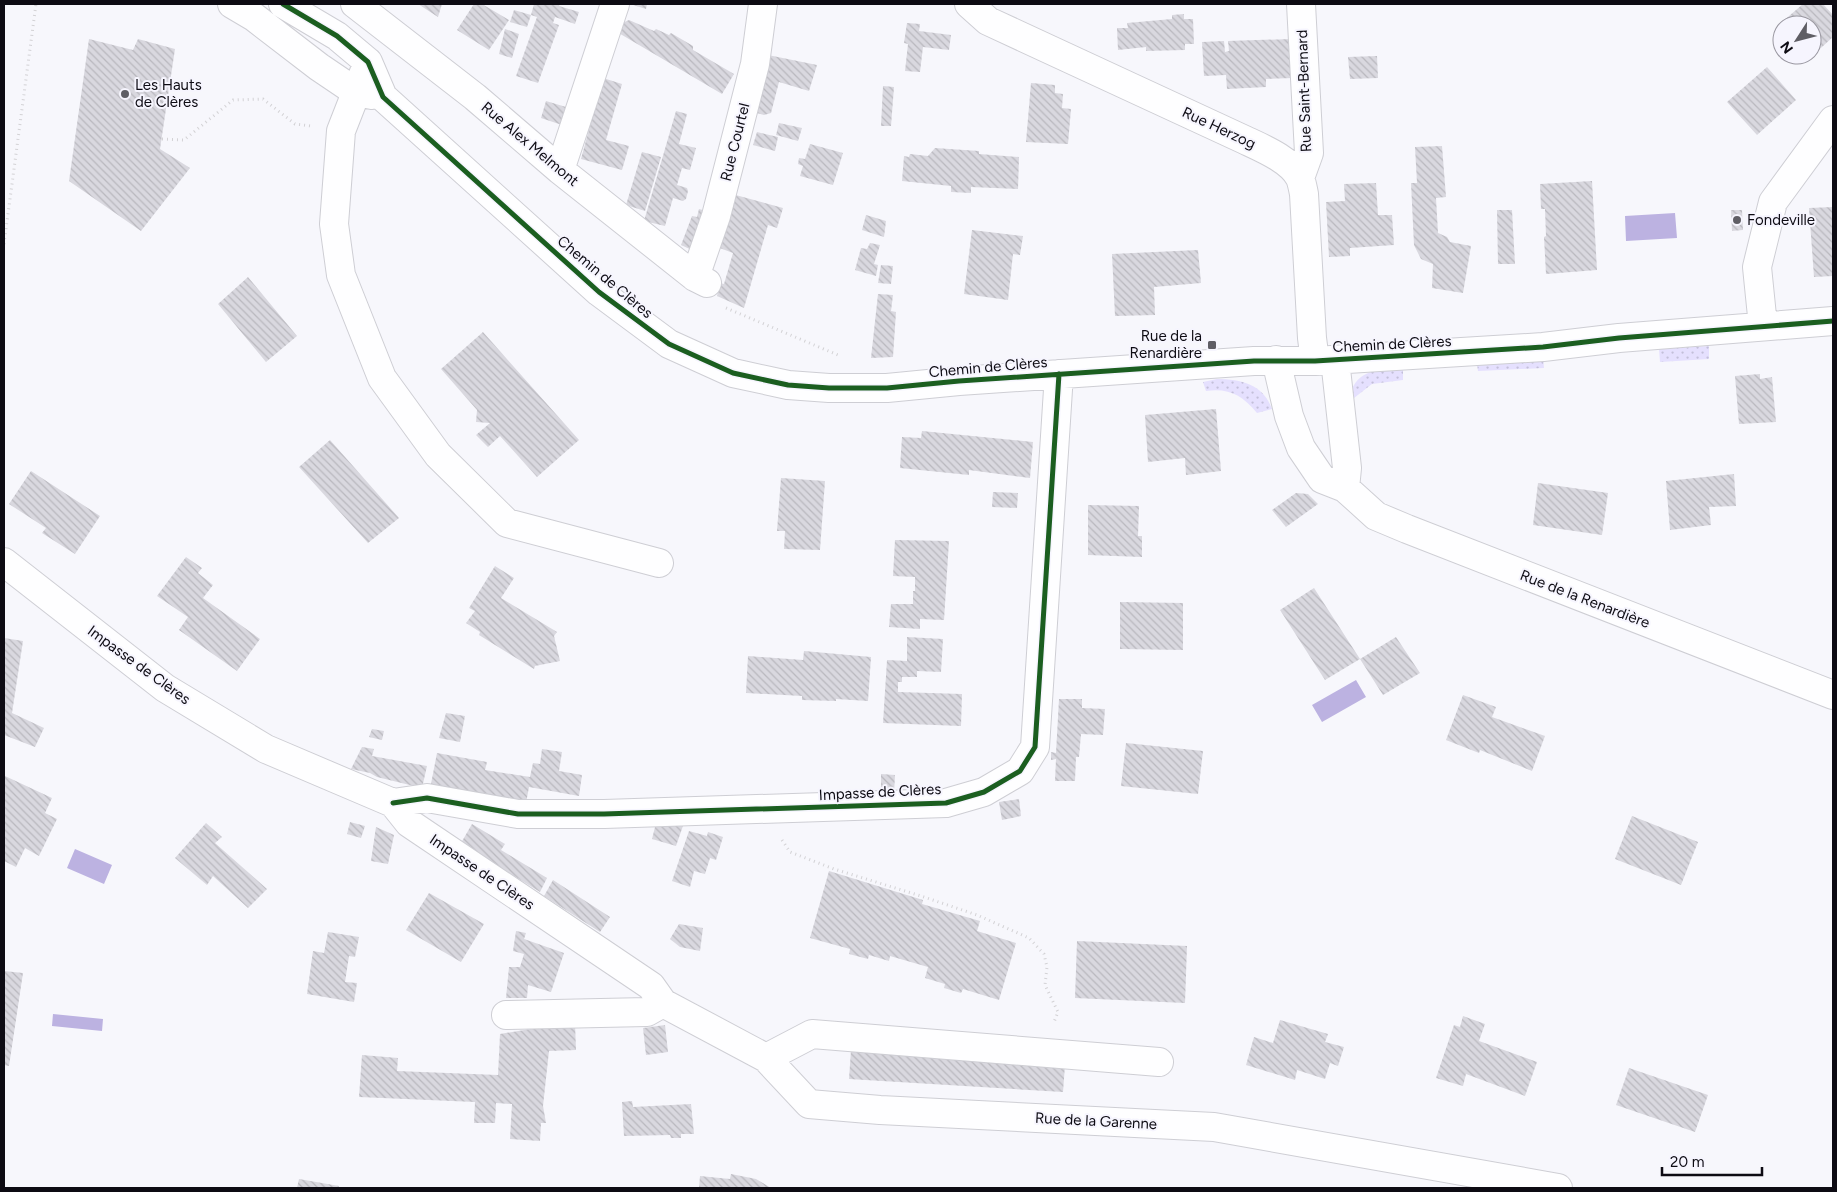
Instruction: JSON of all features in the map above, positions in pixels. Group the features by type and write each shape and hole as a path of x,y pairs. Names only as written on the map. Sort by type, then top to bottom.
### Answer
{"street":[{"path":"232,4 254,16 318,67 356,92 383,97"},
{"name":"Chemin de Clères","path":"283,4 337,36 368,62 383,97 600,292 669,344 733,373 788,385 829,388 887,388 1059,374 1276,360 1325,360 1543,347 1619,338 1833,321"},
{"name":"Rue Alex Melmont","path":"355,4 475,97 560,170 701,280"},
{"path":"560,170 615,4"},
{"name":"Rue Courtel","path":"701,280 755,64 764,4"},
{"name":"Rue Herzog","path":"969,4 988,21 1014,34 1278,156 1300,178"},
{"name":"Rue Saint-Bernard","path":"1300,178 1309,153 1301,4"},
{"path":"368,62 341,131 334,224 341,275 382,378 438,455 506,523 659,564"},
{"path":"1763,326 1757,267 1773,202 1833,120"},
{"path":"1300,178 1304,194 1312,338 1325,360 1347,468 1345,488"},
{"name":"Rue de la Renardière","path":"1276,360 1289,416 1300,448 1322,479 1345,488 1376,516 1407,530 1833,695"},
{"name":"Impasse de Clères","path":"393,803 428,798 518,814 604,814 771,810 946,802 984,792 1020,771 1036,747 1059,374"},
{"name":"Impasse de Clères","path":"4,562 173,693 266,749 393,803 409,823 651,986 663,1003"},
{"path":"506,1015 647,1012 663,1003"},
{"name":"Rue de la Garenne","path":"663,1003 766,1058 809,1104 880,1110 1214,1127 1558,1188"},
{"path":"766,1058 812,1034 1159,1062"}],"path":[{"path":"4,244 36,4"},
{"path":"162,138 184,140 233,100 263,99 295,124 341,131"},
{"path":"701,280 701,297 844,357"},
{"path":"771,810 775,831 790,852 834,869 977,915 1029,938 1044,954 1046,967 1045,985 1058,1012 1052,1025"}],"shaded area":[{"path":"1675,213 1677,238 1626,241 1625,216"},
{"path":"1709,346 1709,359 1660,362 1659,349"},
{"path":"1543,358 1544,368 1478,371 1477,364"},
{"path":"1403,369 1403,380 1372,384 1354,398 1350,395 1353,386 1358,380 1370,372"},
{"path":"1217,379 1234,380 1250,385 1263,394 1272,409 1257,413 1240,397 1234,394 1214,390 1206,391 1203,382"},
{"path":"1356,680 1366,697 1322,722 1312,705"},
{"path":"75,849 112,865 104,884 67,868"},
{"path":"53,1014 103,1019 102,1031 52,1026"}],"building":[{"path":"418,4 442,4 438,17"},
{"path":"474,4 482,4 509,20 489,50 457,30"},
{"path":"534,4 560,4 559,6 579,12 575,24 555,17 553,23 559,25 538,83 516,76 537,17 531,15"},
{"path":"630,4 647,4 646,9"},
{"path":"1803,4 1823,4 1833,15 1833,37 1822,47 1822,15 1790,15"},
{"path":"514,10 531,15 527,27 510,22"},
{"path":"1184,14 1184,19 1193,19 1194,44 1185,44 1185,50 1146,51 1146,47 1118,50 1117,28 1128,28 1127,23 1172,19 1172,15"},
{"path":"629,20 654,31 656,29 669,35 671,33 693,46 693,50 734,74 722,94 617,32 620,24"},
{"path":"907,23 920,24 919,31 951,35 949,50 923,47 920,72 905,71 908,44 904,43"},
{"path":"505,29 519,34 512,58 499,54"},
{"name":"Les Hauts de Clères","path":"89,39 133,50 138,39 175,49 160,149 190,168 141,231 69,181"},
{"path":"1291,39 1293,78 1266,79 1266,87 1227,89 1226,75 1204,76 1202,42 1224,41 1225,52 1229,51 1228,41"},
{"path":"768,55 817,65 809,91 779,82 771,113 764,115 753,112"},
{"path":"1377,56 1378,78 1350,79 1348,57"},
{"path":"1767,67 1796,100 1757,135 1727,102"},
{"path":"603,78 622,84 606,140 629,146 622,170 581,159"},
{"path":"1031,83 1055,85 1055,93 1063,94 1062,108 1071,109 1068,144 1026,142"},
{"path":"883,86 894,87 891,126 881,126"},
{"path":"546,101 576,110 571,128 541,118"},
{"path":"676,111 687,114 679,144 696,148 690,170 682,168 677,185 687,188 686,199 683,201 673,198 665,226 644,221"},
{"path":"779,123 802,128 798,141 776,135"},
{"path":"757,132 778,137 775,151 753,145"},
{"path":"810,144 843,153 833,185 800,176 803,166 798,164 799,158 805,159"},
{"path":"1442,146 1446,197 1436,198 1438,233 1447,237 1450,242 1471,246 1463,293 1432,288 1433,264 1421,259 1414,245 1411,183 1417,183 1415,147"},
{"path":"935,148 979,151 979,154 1019,157 1018,189 971,187 971,193 951,192 951,186 902,181 904,156 909,157 910,154 928,156"},
{"path":"642,152 661,157 645,211 626,205"},
{"path":"1592,181 1597,270 1546,274 1545,209 1541,209 1540,184"},
{"path":"1376,183 1378,215 1392,215 1394,245 1350,248 1350,256 1329,257 1326,202 1345,201 1344,184"},
{"path":"732,194 783,208 777,228 768,225 744,308 717,296 720,283 724,284 733,253 717,247"},
{"path":"1833,207 1833,276 1814,277 1809,208"},
{"path":"699,209 710,212 696,252 681,245 692,216 697,217"},
{"path":"1497,210 1512,210 1515,264 1498,264"},
{"name":"Fondeville","path":"1731,210 1742,210 1743,230 1732,231"},
{"path":"866,215 886,221 884,237 862,230"},
{"path":"972,230 1023,236 1020,255 1013,254 1008,300 964,294"},
{"path":"870,243 880,245 874,264 878,265 876,276 855,270 861,248 867,249"},
{"path":"1198,250 1201,283 1154,287 1155,315 1115,316 1112,254"},
{"path":"881,265 893,266 891,284 878,283"},
{"path":"248,277 297,336 266,362 218,304"},
{"path":"878,294 893,295 891,311 896,312 893,357 871,358"},
{"path":"483,332 579,440 537,477 500,436 488,447 476,435 490,423 476,422 477,410 441,369"},
{"path":"1760,374 1760,379 1772,377 1776,422 1739,424 1735,376"},
{"path":"1216,409 1221,471 1186,475 1185,458 1148,462 1145,415"},
{"path":"922,431 1033,442 1030,478 969,470 969,475 900,468 902,437 921,438"},
{"path":"330,440 399,518 368,543 299,467"},
{"path":"31,471 100,516 75,554 42,533 46,528 9,504"},
{"path":"1734,474 1736,506 1709,507 1711,525 1670,530 1666,481"},
{"path":"781,478 825,481 820,550 784,549 785,531 777,531"},
{"path":"1538,483 1608,493 1602,535 1533,525"},
{"path":"993,492 1018,493 1017,508 992,507"},
{"path":"1296,493 1308,494 1318,504 1286,527 1272,510"},
{"path":"1088,505 1139,506 1138,536 1142,536 1142,557 1088,555"},
{"path":"895,540 949,541 944,620 920,619 920,629 889,627 891,604 913,604 913,591 915,591 915,577 893,576"},
{"path":"186,557 202,568 198,573 213,585 203,598 260,639 237,671 179,630 188,617 157,596"},
{"path":"495,566 514,578 501,598 557,632 554,636 560,661 535,666 534,669 479,635 480,632 466,623 475,611 469,608"},
{"path":"1314,588 1360,659 1325,680 1280,610"},
{"path":"1120,602 1183,603 1183,650 1120,649"},
{"path":"907,637 943,639 941,672 917,671 917,677 902,677 902,682 898,682 898,692 962,694 961,726 883,723 887,660 907,661"},
{"path":"1396,637 1420,673 1383,695 1360,659"},
{"path":"4,638 23,641 12,713 44,728 35,747 4,735"},
{"path":"804,651 871,657 868,701 836,699 836,701 802,700 802,696 746,693 748,656 803,660"},
{"path":"1463,695 1496,707 1492,717 1545,736 1532,771 1480,750 1479,753 1446,740"},
{"path":"1059,699 1082,699 1082,708 1105,709 1103,735 1081,734 1079,757 1076,757 1075,781 1055,781 1056,759 1051,760 1051,752 1056,753"},
{"path":"446,713 465,716 460,742 439,738"},
{"path":"372,729 384,731 382,740 369,737"},
{"path":"1126,743 1203,751 1198,794 1121,786"},
{"path":"362,747 374,749 372,756 427,766 422,788 351,769"},
{"path":"542,749 562,752 559,771 582,775 579,796 529,787 526,803 430,789 437,753 487,762 485,770 530,777 533,763 540,764"},
{"path":"881,774 895,775 894,794 881,794"},
{"path":"5,776 52,798 45,813 57,819 39,856 25,848 16,867 4,861"},
{"path":"1019,799 1021,816 1002,820 999,802"},
{"path":"1632,816 1698,842 1681,885 1615,859"},
{"path":"350,822 365,826 361,838 347,834"},
{"path":"206,823 222,837 215,843 267,889 248,908 213,876 207,885 175,858"},
{"path":"656,823 684,823 676,846 652,839"},
{"path":"472,824 505,844 501,850 547,878 540,892 461,843"},
{"path":"376,827 394,835 388,864 371,861"},
{"path":"689,831 707,836 708,832 723,837 716,860 710,858 705,874 694,871 690,887 672,881"},
{"path":"829,871 923,900 922,904 980,921 977,931 1016,943 999,1000 963,989 961,993 944,988 945,984 925,978 928,967 890,956 889,961 869,955 868,959 849,954 850,949 810,938"},
{"path":"553,880 610,917 600,932 544,896"},
{"path":"429,893 484,924 461,962 406,930"},
{"path":"679,924 703,928 700,951 680,947 670,939"},
{"path":"516,931 526,933 524,939 564,953 551,992 528,985 527,998 506,998 509,967 520,967 524,954 513,951"},
{"path":"328,932 359,937 355,957 349,956 345,982 357,983 354,1002 307,994 313,951 324,953"},
{"path":"1077,941 1187,946 1185,1003 1075,998"},
{"path":"4,971 23,973 9,1066 4,1065"},
{"path":"1463,1016 1485,1024 1479,1041 1537,1062 1525,1096 1466,1074 1463,1086 1436,1078 1454,1025 1460,1027"},
{"path":"1280,1020 1328,1034 1325,1042 1344,1047 1338,1066 1330,1063 1325,1079 1297,1070 1295,1080 1246,1065 1254,1037 1273,1043"},
{"path":"575,1023 576,1050 549,1051 543,1106 546,1123 541,1123 540,1141 510,1139 512,1104 496,1103 495,1123 474,1123 475,1102 359,1097 362,1055 398,1058 397,1071 498,1075 500,1034"},
{"path":"665,1025 668,1052 646,1055 643,1028"},
{"path":"851,1050 1065,1065 1063,1092 849,1079"},
{"path":"1629,1068 1708,1095 1695,1132 1616,1105"},
{"path":"632,1101 633,1107 691,1104 694,1134 681,1134 681,1138 671,1138 670,1135 624,1136 622,1102"},
{"path":"731,1174 756,1179 771,1188 699,1188 700,1176 730,1179"},
{"path":"299,1179 339,1186 338,1188 297,1188"}],"cycle path":[{"path":"283,4 337,36 368,62 383,97 599,292 669,344 733,373 788,385 829,388 887,388 959,381 1254,361 1315,361 1543,347 1619,338 1833,321"},
{"path":"393,803 427,798 518,814 604,814 946,803 984,792 1020,771 1035,747 1059,374"}],"place":[{"name":"Les Hauts de Clères","path":"125,94"},
{"name":"Fondeville","path":"1737,220"},
{"name":"Rue de la Renardière","path":"1212,345"}]}
